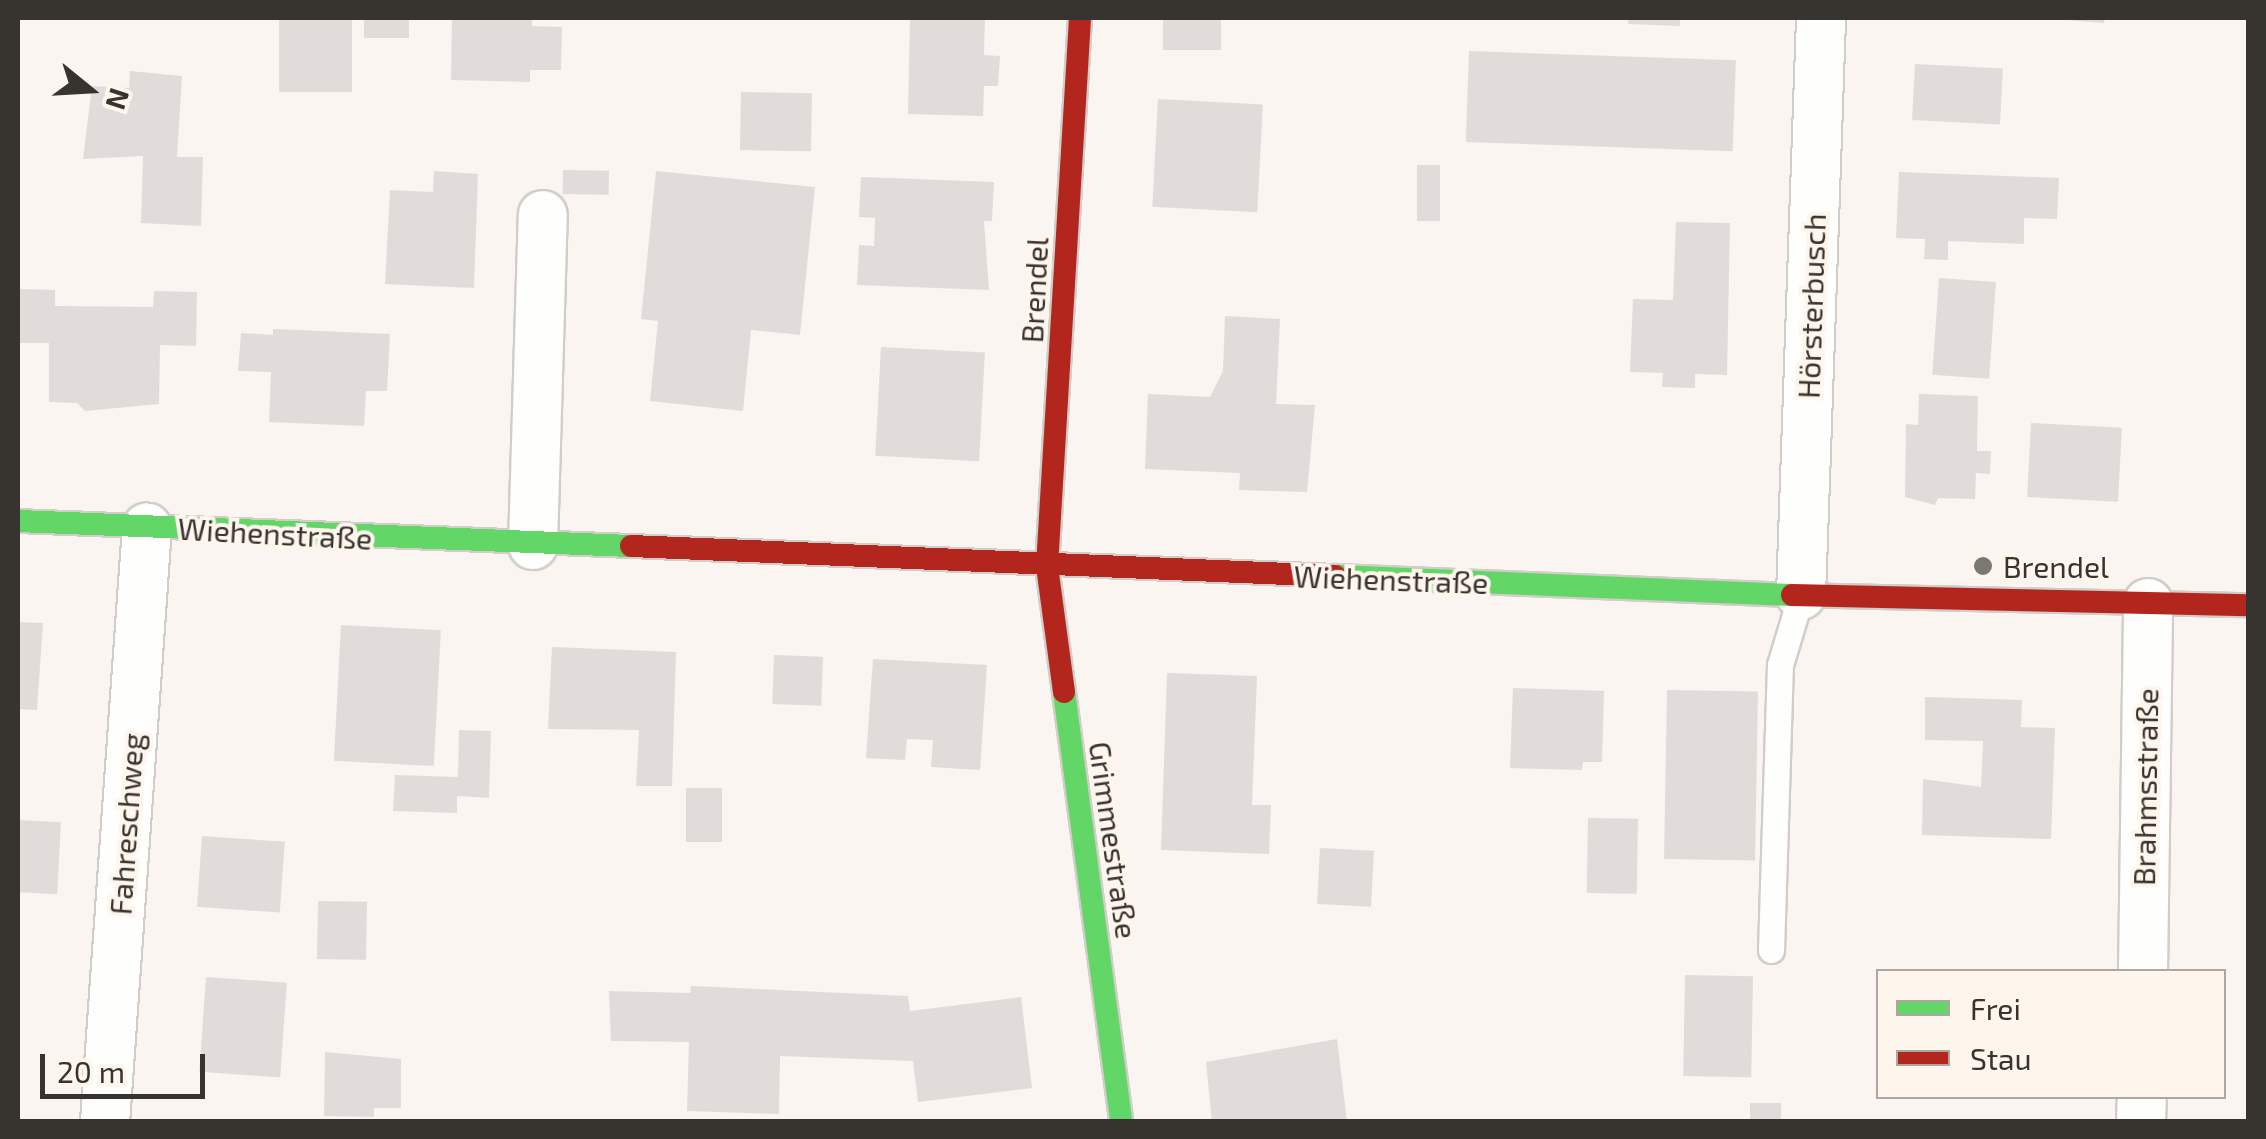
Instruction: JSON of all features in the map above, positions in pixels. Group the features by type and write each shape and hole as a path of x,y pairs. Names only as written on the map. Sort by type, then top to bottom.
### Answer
{"street":[{"name":"Brendel","path":"1047,566 1080,18"},
{"name":"Hörsterbusch","path":"1801,595 1821,18"},
{"path":"534,545 543,215"},
{"name":"Wiehenstraße","path":"18,520 1047,566 1801,595 2248,606"},
{"name":"Fahreschweg","path":"105,1122 147,526"},
{"name":"Grimmestraße","path":"1047,566 1120,1122"},
{"name":"Brahmsstraße","path":"2143,969 2148,603"}],"lane":[{"path":"1771,950 1780,665 1801,595"}],"building":[{"path":"279,18 352,18 352,92 279,92"},
{"path":"364,18 409,18 409,38 364,38"},
{"path":"452,18 532,18 532,26 562,27 561,70 530,70 530,82 451,80"},
{"path":"910,18 985,18 984,55 1000,56 998,86 984,86 983,116 908,114"},
{"path":"1163,18 1221,18 1221,50 1163,50"},
{"path":"1629,18 1680,18 1680,26 1628,24"},
{"path":"2042,18 2105,18 2104,23"},
{"path":"1469,51 1736,60 1733,151 1466,142"},
{"path":"1915,64 2003,69 2000,125 1912,120"},
{"path":"130,71 182,76 177,157 203,157 201,226 141,223 143,156 83,159 92,86 129,88"},
{"path":"741,92 812,93 811,151 740,150"},
{"path":"1158,99 1263,104 1257,212 1152,207"},
{"path":"1417,165 1440,165 1440,221 1417,221"},
{"path":"563,170 609,171 609,195 563,194"},
{"path":"434,171 478,174 474,288 385,284 390,190 433,192"},
{"path":"656,171 815,187 800,335 751,330 743,411 650,401 658,321 641,319"},
{"path":"1899,172 2059,178 2057,219 2024,218 2024,244 1948,241 1948,260 1924,259 1925,239 1896,238"},
{"path":"861,177 994,182 992,221 984,221 989,290 857,285 859,245 874,246 875,218 859,217"},
{"path":"1676,222 1730,223 1727,375 1695,374 1695,388 1662,387 1663,373 1630,372 1633,299 1673,300"},
{"path":"1939,278 1996,282 1989,379 1932,375"},
{"path":"18,289 55,290 55,306 153,307 154,291 197,292 196,346 160,345 159,404 85,411 77,403 49,402 49,343 18,343"},
{"path":"1225,316 1280,319 1276,404 1315,405 1307,492 1239,490 1240,473 1145,469 1148,394 1210,397 1223,371"},
{"path":"273,329 390,334 387,391 366,391 364,426 269,422 271,372 238,371 241,333 273,335"},
{"path":"881,347 985,352 979,461 875,456"},
{"path":"1919,394 1978,396 1977,451 1991,451 1990,474 1976,473 1975,499 1938,498 1935,505 1905,497 1906,424 1918,425"},
{"path":"2031,423 2122,428 2118,502 2027,497"},
{"path":"18,622 43,623 37,710 18,709"},
{"path":"341,625 441,630 434,766 334,761"},
{"path":"552,647 676,652 672,786 636,786 639,730 548,729"},
{"path":"774,655 823,657 821,706 772,704"},
{"path":"873,659 987,665 980,770 931,767 933,740 907,739 905,760 866,758"},
{"path":"1167,673 1257,676 1252,805 1271,805 1269,854 1161,850"},
{"path":"1513,688 1604,691 1602,762 1583,762 1582,770 1510,768"},
{"path":"1667,690 1758,692 1755,861 1664,859"},
{"path":"1925,697 2022,700 2021,727 2055,728 2051,839 1922,835 1923,779 1981,787 1983,741 1925,740"},
{"path":"459,730 491,731 489,798 457,796 457,813 393,811 395,775 458,777"},
{"path":"686,788 722,788 722,842 686,842"},
{"path":"1588,818 1638,819 1637,894 1587,893"},
{"path":"18,820 61,822 57,894 18,892"},
{"path":"202,836 285,842 280,913 197,907"},
{"path":"1320,848 1374,851 1371,907 1317,904"},
{"path":"318,901 367,902 366,960 317,959"},
{"path":"1685,975 1753,976 1751,1077 1683,1076"},
{"path":"206,977 287,983 280,1077 199,1072"},
{"path":"691,986 908,996 910,1011 1021,997 1032,1088 918,1102 913,1061 780,1056 779,1114 687,1111 689,1042 611,1041 609,991 690,993"},
{"path":"1337,1039 1347,1122 1212,1122 1206,1062"},
{"path":"325,1052 401,1059 401,1108 374,1108 374,1117 324,1116"},
{"path":"1750,1103 1781,1103 1781,1122 1750,1122"}],"traffic: fast":[{"path":"18,521 631,546"},
{"path":"1335,576 1792,595"},
{"path":"1064,692 1121,1122"}],"traffic: jam":[{"path":"1064,692 1047,566 1080,18"},
{"path":"631,546 1335,576"},
{"path":"1792,595 2248,605"}],"place":[{"name":"Brendel","path":"1983,566"}]}
